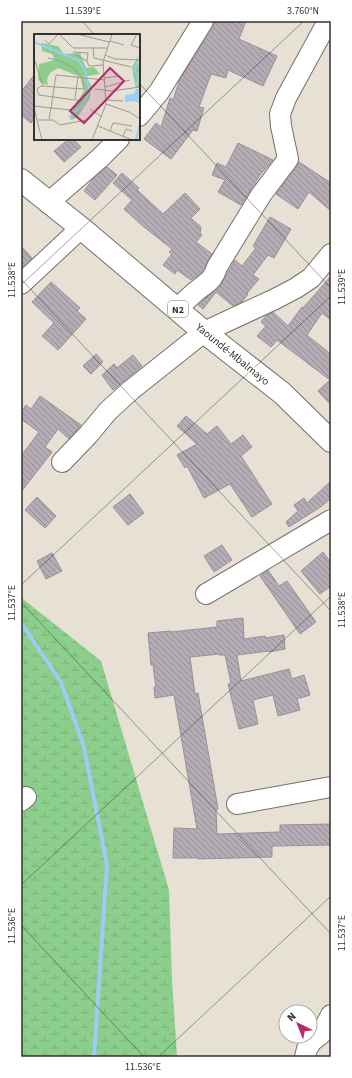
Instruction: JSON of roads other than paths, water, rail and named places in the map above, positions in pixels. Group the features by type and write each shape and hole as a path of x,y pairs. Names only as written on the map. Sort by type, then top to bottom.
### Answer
{"highway":[{"name":"Yaoundé-Mbalmayo","path":"21,180 81,228 204,332 282,393 331,441"}],"street":[{"path":"140,115 159,92 203,21"},
{"path":"178,309 215,274 217,267 261,195 288,159 280,114 286,98 328,21"},
{"path":"48,203 100,158 118,140"},
{"path":"21,284 81,228"},
{"path":"62,462 88,435 108,411 130,390 204,332 296,288 311,278 331,254"},
{"path":"206,594 331,520"},
{"path":"237,804 331,787"},
{"path":"305,1057 307,1049 312,1041 321,1034 331,1015"}],"waterway":[{"path":"21,623 61,682 84,747 107,865 94,1057"}]}
